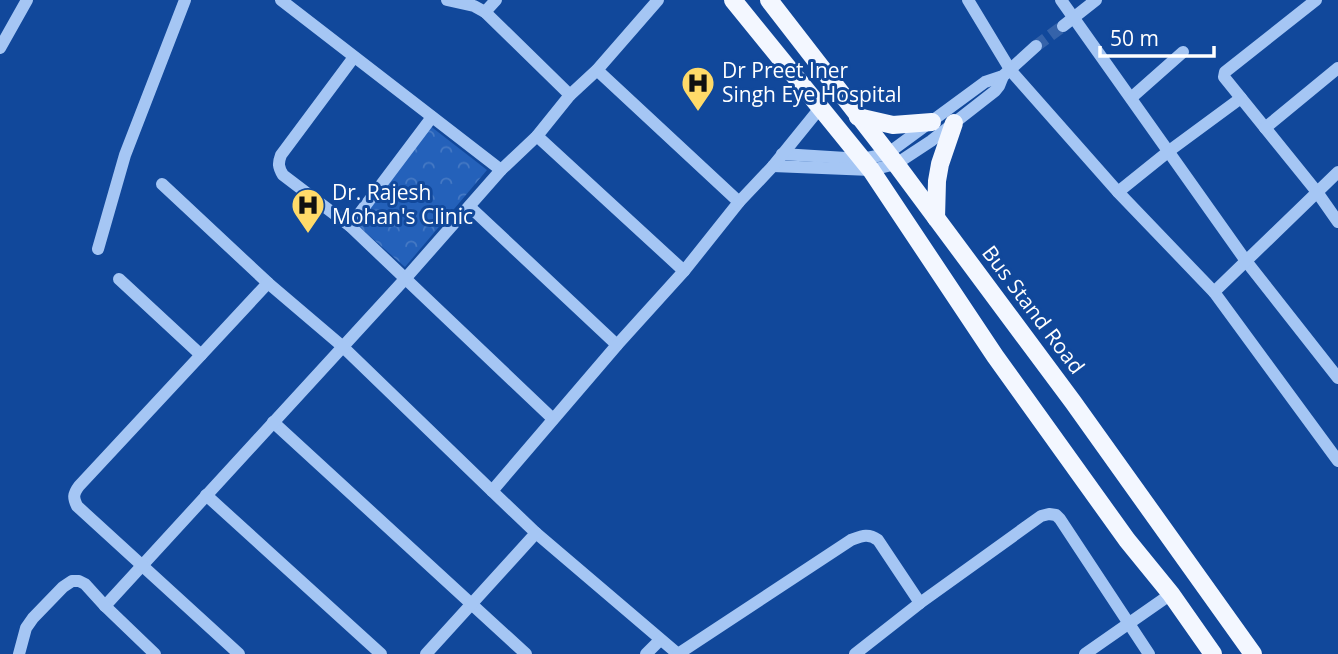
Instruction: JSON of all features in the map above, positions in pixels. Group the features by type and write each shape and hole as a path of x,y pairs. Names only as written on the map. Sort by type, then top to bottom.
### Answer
{"main road":[{"path":"733,0 866,164 995,356 1126,540 1171,594 1213,654"},
{"name":"Bus Stand Road","path":"769,0 892,159 1073,402 1253,654"},
{"path":"858,117 893,125 932,122"},
{"path":"936,218 940,163 954,123"}],"street":[{"path":"0,48 27,0"},
{"path":"98,249 125,155 185,0"},
{"path":"281,0 501,170"},
{"path":"447,0 474,6 485,12 570,95"},
{"path":"485,12 496,0"},
{"path":"105,606 405,279 501,170 537,136 570,95 597,69 658,0"},
{"path":"968,0 1007,74 1213,292 1338,461"},
{"path":"1061,0 1246,261 1338,378"},
{"path":"1063,26 1096,0"},
{"path":"1316,0 1225,72 1224,77 1338,222"},
{"path":"773,166 866,164 892,159 931,141 995,91 1007,74 1036,46"},
{"path":"1131,98 1183,52"},
{"path":"354,57 281,155 279,169 350,226 554,419"},
{"path":"1265,128 1338,68"},
{"path":"597,69 739,202"},
{"path":"892,159 932,122 985,82 1007,74"},
{"path":"1118,192 1241,98"},
{"path":"492,491 684,271 820,108"},
{"path":"350,226 432,117"},
{"path":"537,136 684,271"},
{"path":"782,154 866,164"},
{"path":"1213,292 1338,172"},
{"path":"162,184 268,283 342,346 536,533 678,654 851,540 862,536 871,536 878,540 920,603"},
{"path":"470,206 617,345"},
{"path":"119,279 201,355"},
{"path":"239,654 77,506 74,493 268,283"},
{"path":"273,422 526,654"},
{"path":"206,495 381,654"},
{"path":"855,654 920,603 1041,516 1049,514 1060,519 1149,654"},
{"path":"426,654 536,533"},
{"path":"19,654 26,628 33,618 72,581 85,584 155,654"},
{"path":"1085,654 1171,594"},
{"path":"646,654 660,640"}],"green space":[{"path":"429,125 487,170 405,267 356,224"}],"tunnel":[{"path":"1036,46 1063,26"}],"place":[{"name":"Dr Preet Iner Singh Eye Hospital","path":"698,113"},
{"name":"Dr. Rajesh Mohan's Clinic","path":"308,235"}]}
